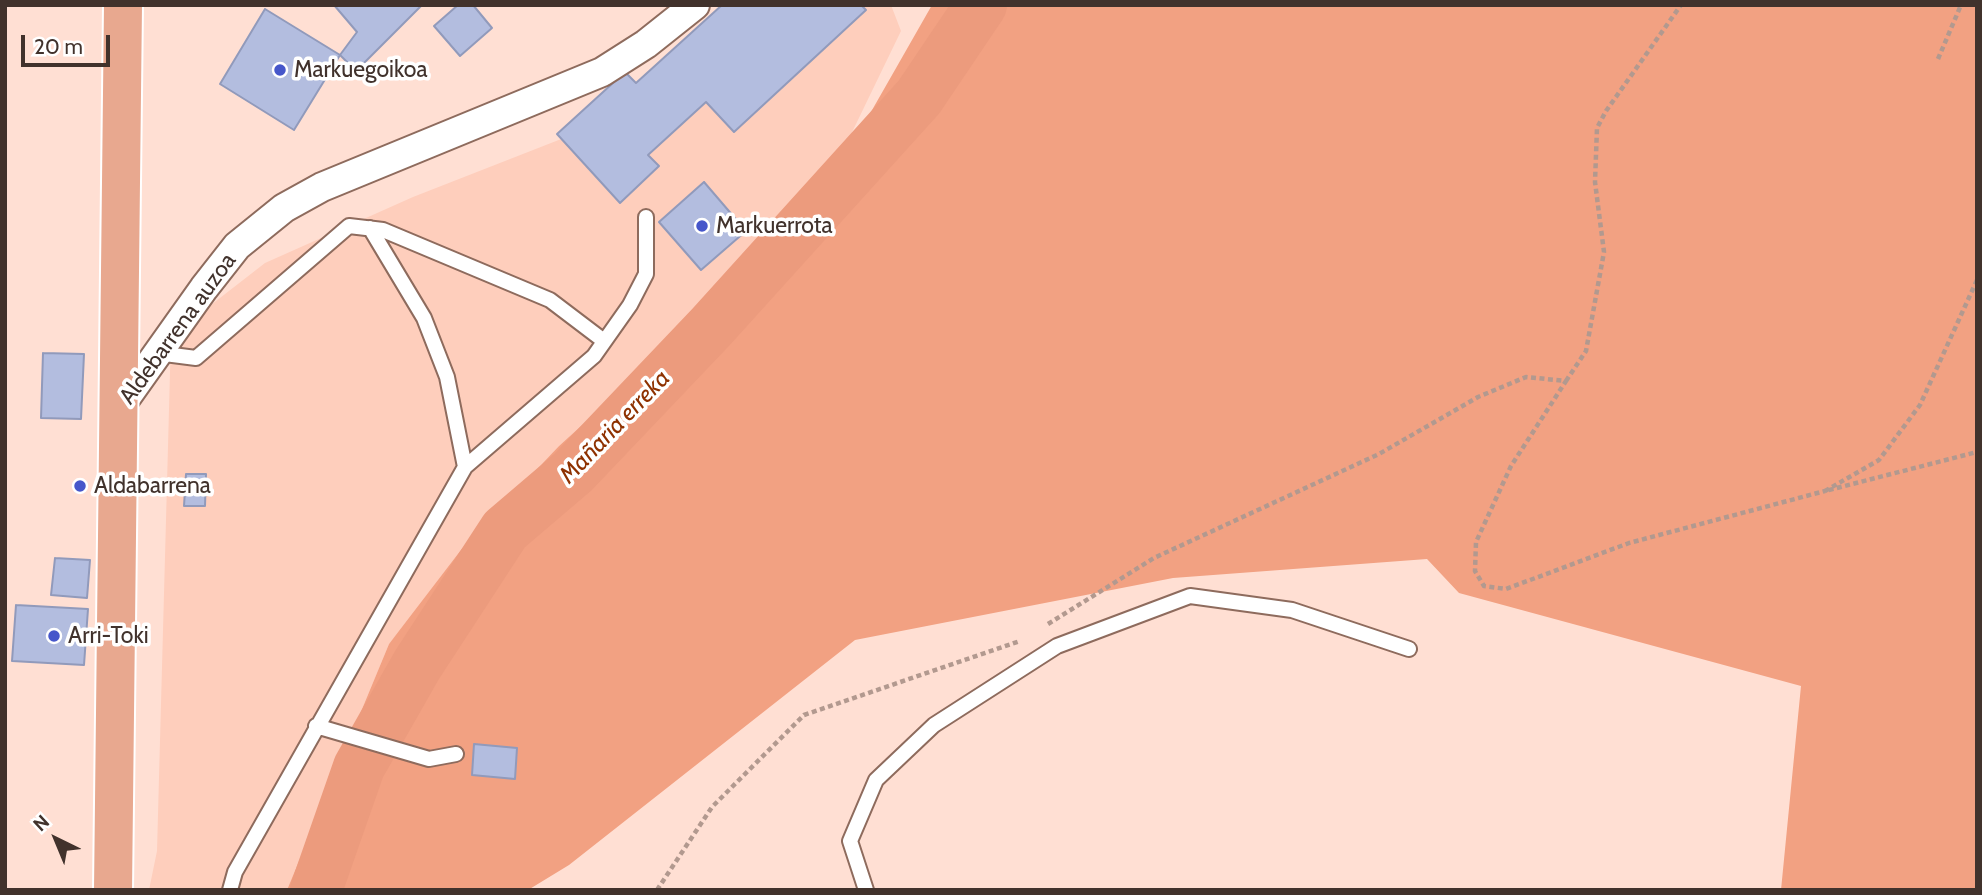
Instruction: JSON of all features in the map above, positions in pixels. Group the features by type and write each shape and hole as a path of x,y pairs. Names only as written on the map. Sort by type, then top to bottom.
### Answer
{"main road":[{"path":"118,410 123,5"},
{"name":"Aldebarrena auzoa","path":"113,890 118,410"}],"street":[{"name":"Aldebarrena auzoa","path":"118,410 237,246 284,208 322,187 601,72 646,44 695,5"}],"lane":[{"path":"230,890 235,872 464,467 594,356 630,305 646,274 646,217"},
{"path":"157,354 196,358 349,226 383,230 550,300 604,341"},
{"path":"370,228 424,318 447,377 464,467"},
{"path":"866,890 850,841 876,780 934,725 1057,646 1191,596 1292,611 1409,649"},
{"path":"316,726 359,741 429,759 456,754"}],"path":[{"path":"1681,5 1606,111 1597,128 1595,182 1602,219 1604,252 1586,351 1511,466 1476,542 1475,571 1484,586 1507,589 1629,543 1977,452"},
{"path":"1938,59 1961,5"},
{"path":"1825,491 1879,460 1920,405 1977,279"},
{"path":"1043,627 1154,558 1379,454 1478,397 1525,377 1566,381"},
{"path":"657,890 712,807 804,715 1021,641"}],"shaded area":[{"path":"737,5 891,5 901,31 811,217 559,446 389,644 287,890 149,890 157,851 171,336 265,263 413,197 620,116"},
{"path":"932,5 1977,5 1977,890 1781,890 1801,686 1459,593 1427,559 1173,578 855,640 569,865 528,890 287,890 389,644 461,550 559,446 811,217"}],"building":[{"path":"334,5 422,5 356,71 340,55 357,32"},
{"path":"458,5 473,5 492,28 460,56 434,26"},
{"path":"722,5 861,5 866,10 734,132 706,102 648,155 659,166 620,203 557,134 625,72 636,83"},
{"name":"Markuegoikoa","path":"265,9 340,55 294,130 220,84"},
{"name":"Markuerrota","path":"704,182 746,231 701,270 659,222"},
{"path":"43,353 84,354 81,419 41,418"},
{"path":"186,474 206,474 205,506 184,506"},
{"path":"55,558 90,560 87,598 51,595"},
{"path":"16,605 88,609 84,665 12,661"},
{"path":"474,744 517,748 515,779 472,775"}],"waterway":[{"name":"Mañaria erreka","path":"316,890 359,767 417,665 505,530 573,472 711,327 919,97 981,5"}],"place":[{"name":"Markuegoikoa","path":"280,70"},
{"name":"Markuerrota","path":"702,226"},
{"name":"Aldabarrena","path":"80,486"},
{"name":"Arri-Toki","path":"54,636"}]}
